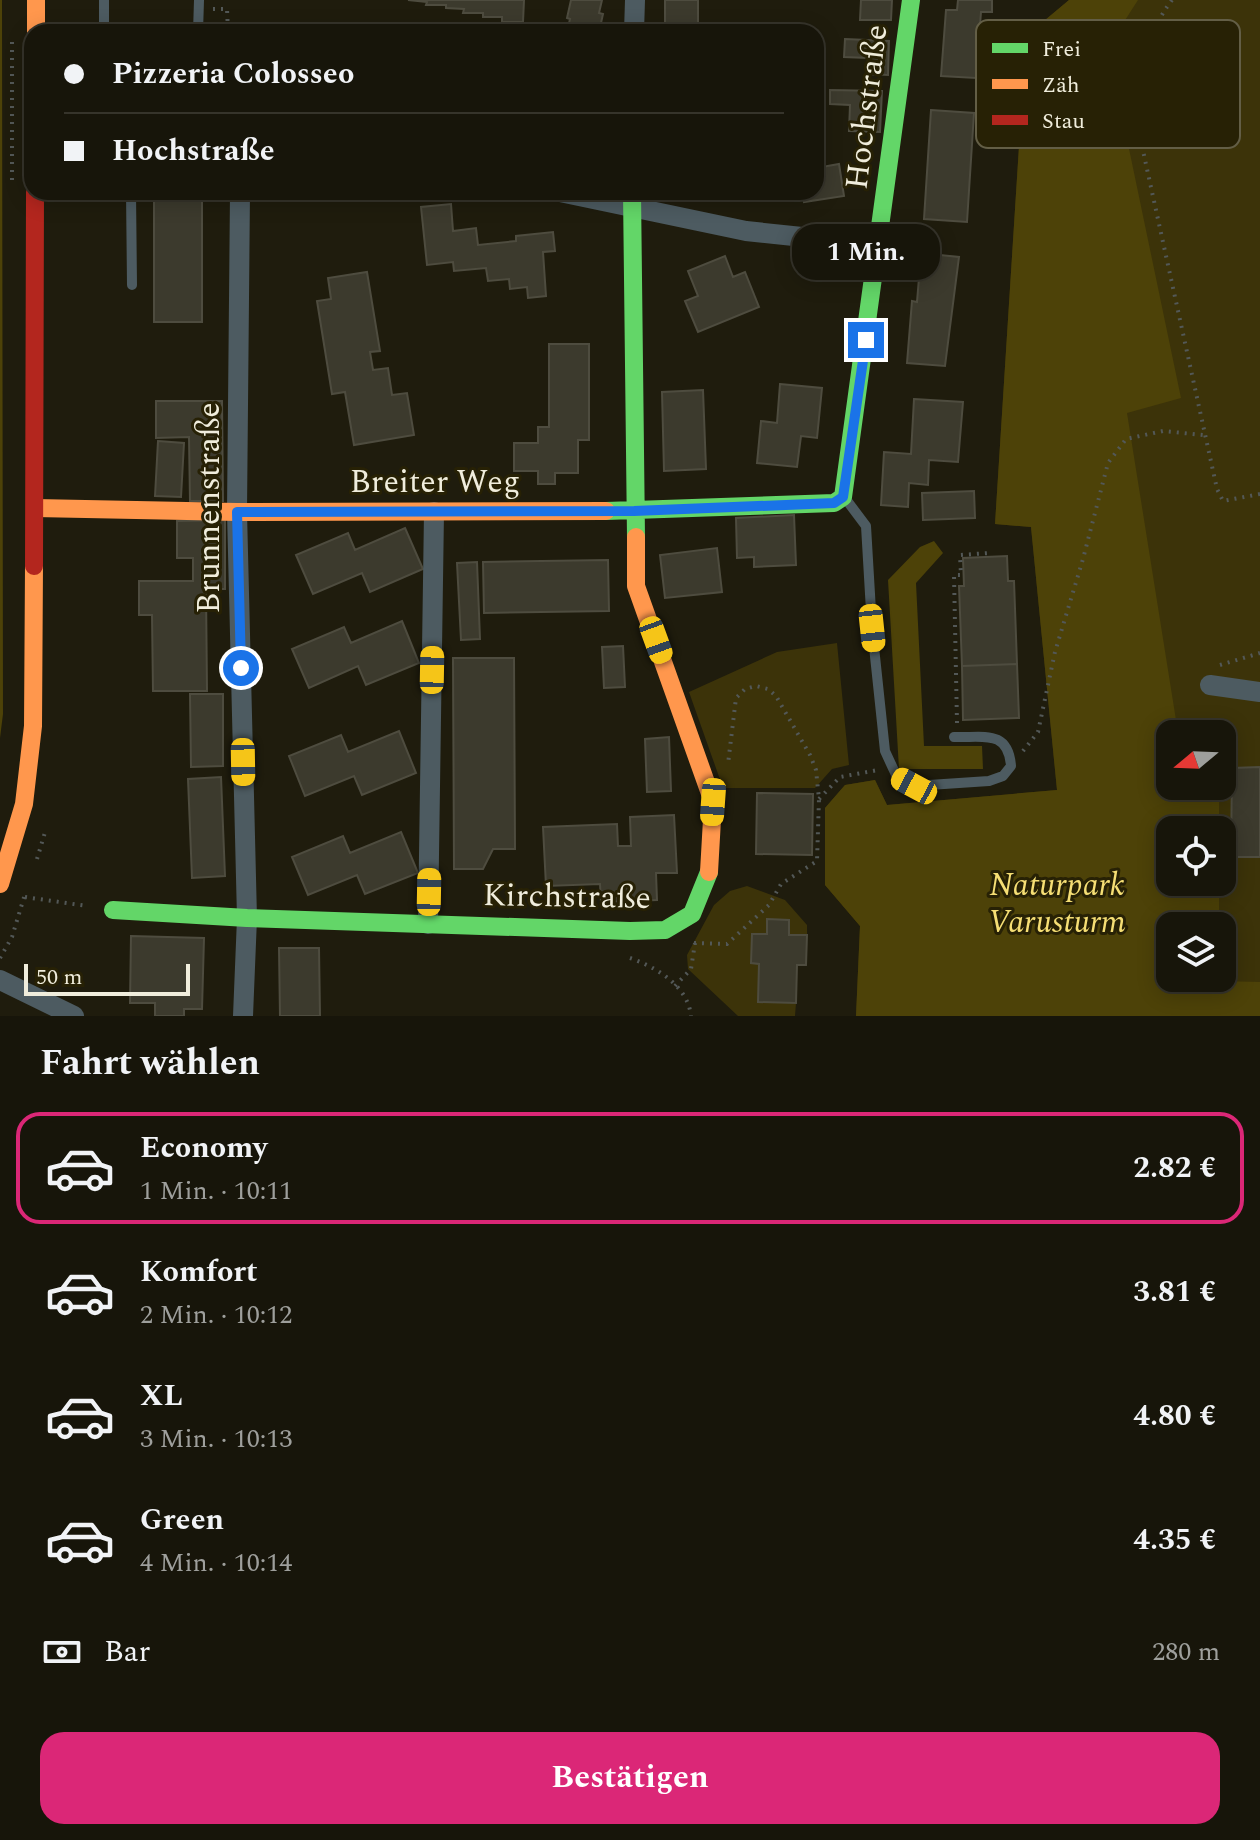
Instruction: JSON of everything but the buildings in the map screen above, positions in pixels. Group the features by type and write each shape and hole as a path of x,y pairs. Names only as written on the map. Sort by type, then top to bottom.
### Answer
{"street":[{"path":"36,0 36,24"},
{"path":"634,24 635,0"},
{"name":"Hochstraße","path":"839,500 879,245 911,0"},
{"path":"0,884 24,804 33,726 35,200"},
{"name":"Brunnenstraße","path":"240,200 237,512 247,918 243,1016"},
{"name":"Kirchstraße","path":"113,910 247,918 630,931 665,930 692,914 709,878 713,802 636,586 632,200"},
{"path":"636,200 746,231 879,245"},
{"name":"Breiter Weg","path":"35,508 237,512 634,511 839,500"},
{"path":"428,924 434,512"},
{"path":"1210,685 1260,692"},
{"path":"0,980 74,1016"}],"lane":[{"path":"104,0 104,24"},
{"path":"131,200 132,285"},
{"path":"839,500 866,526 872,628 885,751 897,777 914,786 989,781 1003,776 1011,766 1010,750 1005,742 989,737 955,737"}],"path":[{"path":"1160,20 1172,0"},
{"path":"199,5 227,9 228,24"},
{"path":"1142,148 1217,489 1223,501 1260,494"},
{"path":"1038,732 1055,652 1108,463 1126,439 1163,431 1203,435"},
{"path":"955,737 954,575 961,575 960,555 989,553 989,557"},
{"path":"1210,685 1220,665 1260,653"},
{"path":"665,930 683,943 727,944 769,905 781,884 817,861 819,799 816,770 776,696 768,689 756,686 745,689 736,698 728,770"},
{"path":"819,799 840,777 892,767"},
{"path":"24,897 113,910"},
{"path":"675,986 691,969 695,943"},
{"path":"625,956 655,966 690,1004 691,1016"}],"green space":[{"path":"0,0 3,714 0,738"},
{"name":"Naturpark Varusturm","path":"1069,0 1260,0 1260,1016 856,1016 860,926 825,885 825,808 845,785 875,780 887,805 1057,790 1031,527 995,524 1019,148 1240,148 1240,20 1045,20"},
{"name":"Naturpark Varusturm","path":"1069,0 1138,0 1125,20 1045,20"},
{"name":"Naturpark Varusturm","path":"1019,148 1129,148 1181,398 1127,413 1176,720 1156,720 1156,800 1219,800 1219,816 1156,816 1156,896 1219,896 1219,912 1156,912 1156,992 1236,992 1236,981 1260,982 1260,1016 856,1016 860,926 825,885 825,808 845,785 875,780 887,805 1057,790 1031,527 995,524"},
{"path":"934,541 943,553 916,583 924,746 982,746 983,769 899,769 888,580 920,547"},
{"path":"837,643 849,765 832,769 815,788 723,788 689,692 777,652"},
{"path":"747,886 785,900 807,925 807,935 789,935 789,920 768,919 767,934 752,934 751,963 759,964 758,1002 796,1003 795,1016 738,1016 688,969 687,955 714,905 730,891"}],"traffic: fast":[{"path":"606,511 834,503 843,497 911,0"},
{"path":"632,200 636,537"},
{"path":"113,910 247,918 665,930 692,914 709,872"}],"traffic: slow":[{"path":"36,0 36,24"},
{"path":"35,508 237,512 606,511"},
{"path":"636,537 636,586 713,802 709,872"},
{"path":"0,884 24,804 33,726 34,566"}],"traffic: jam":[{"path":"34,566 35,200"}],"route":[{"path":"241,668 237,512 634,511 834,503 843,497 866,340"}]}
